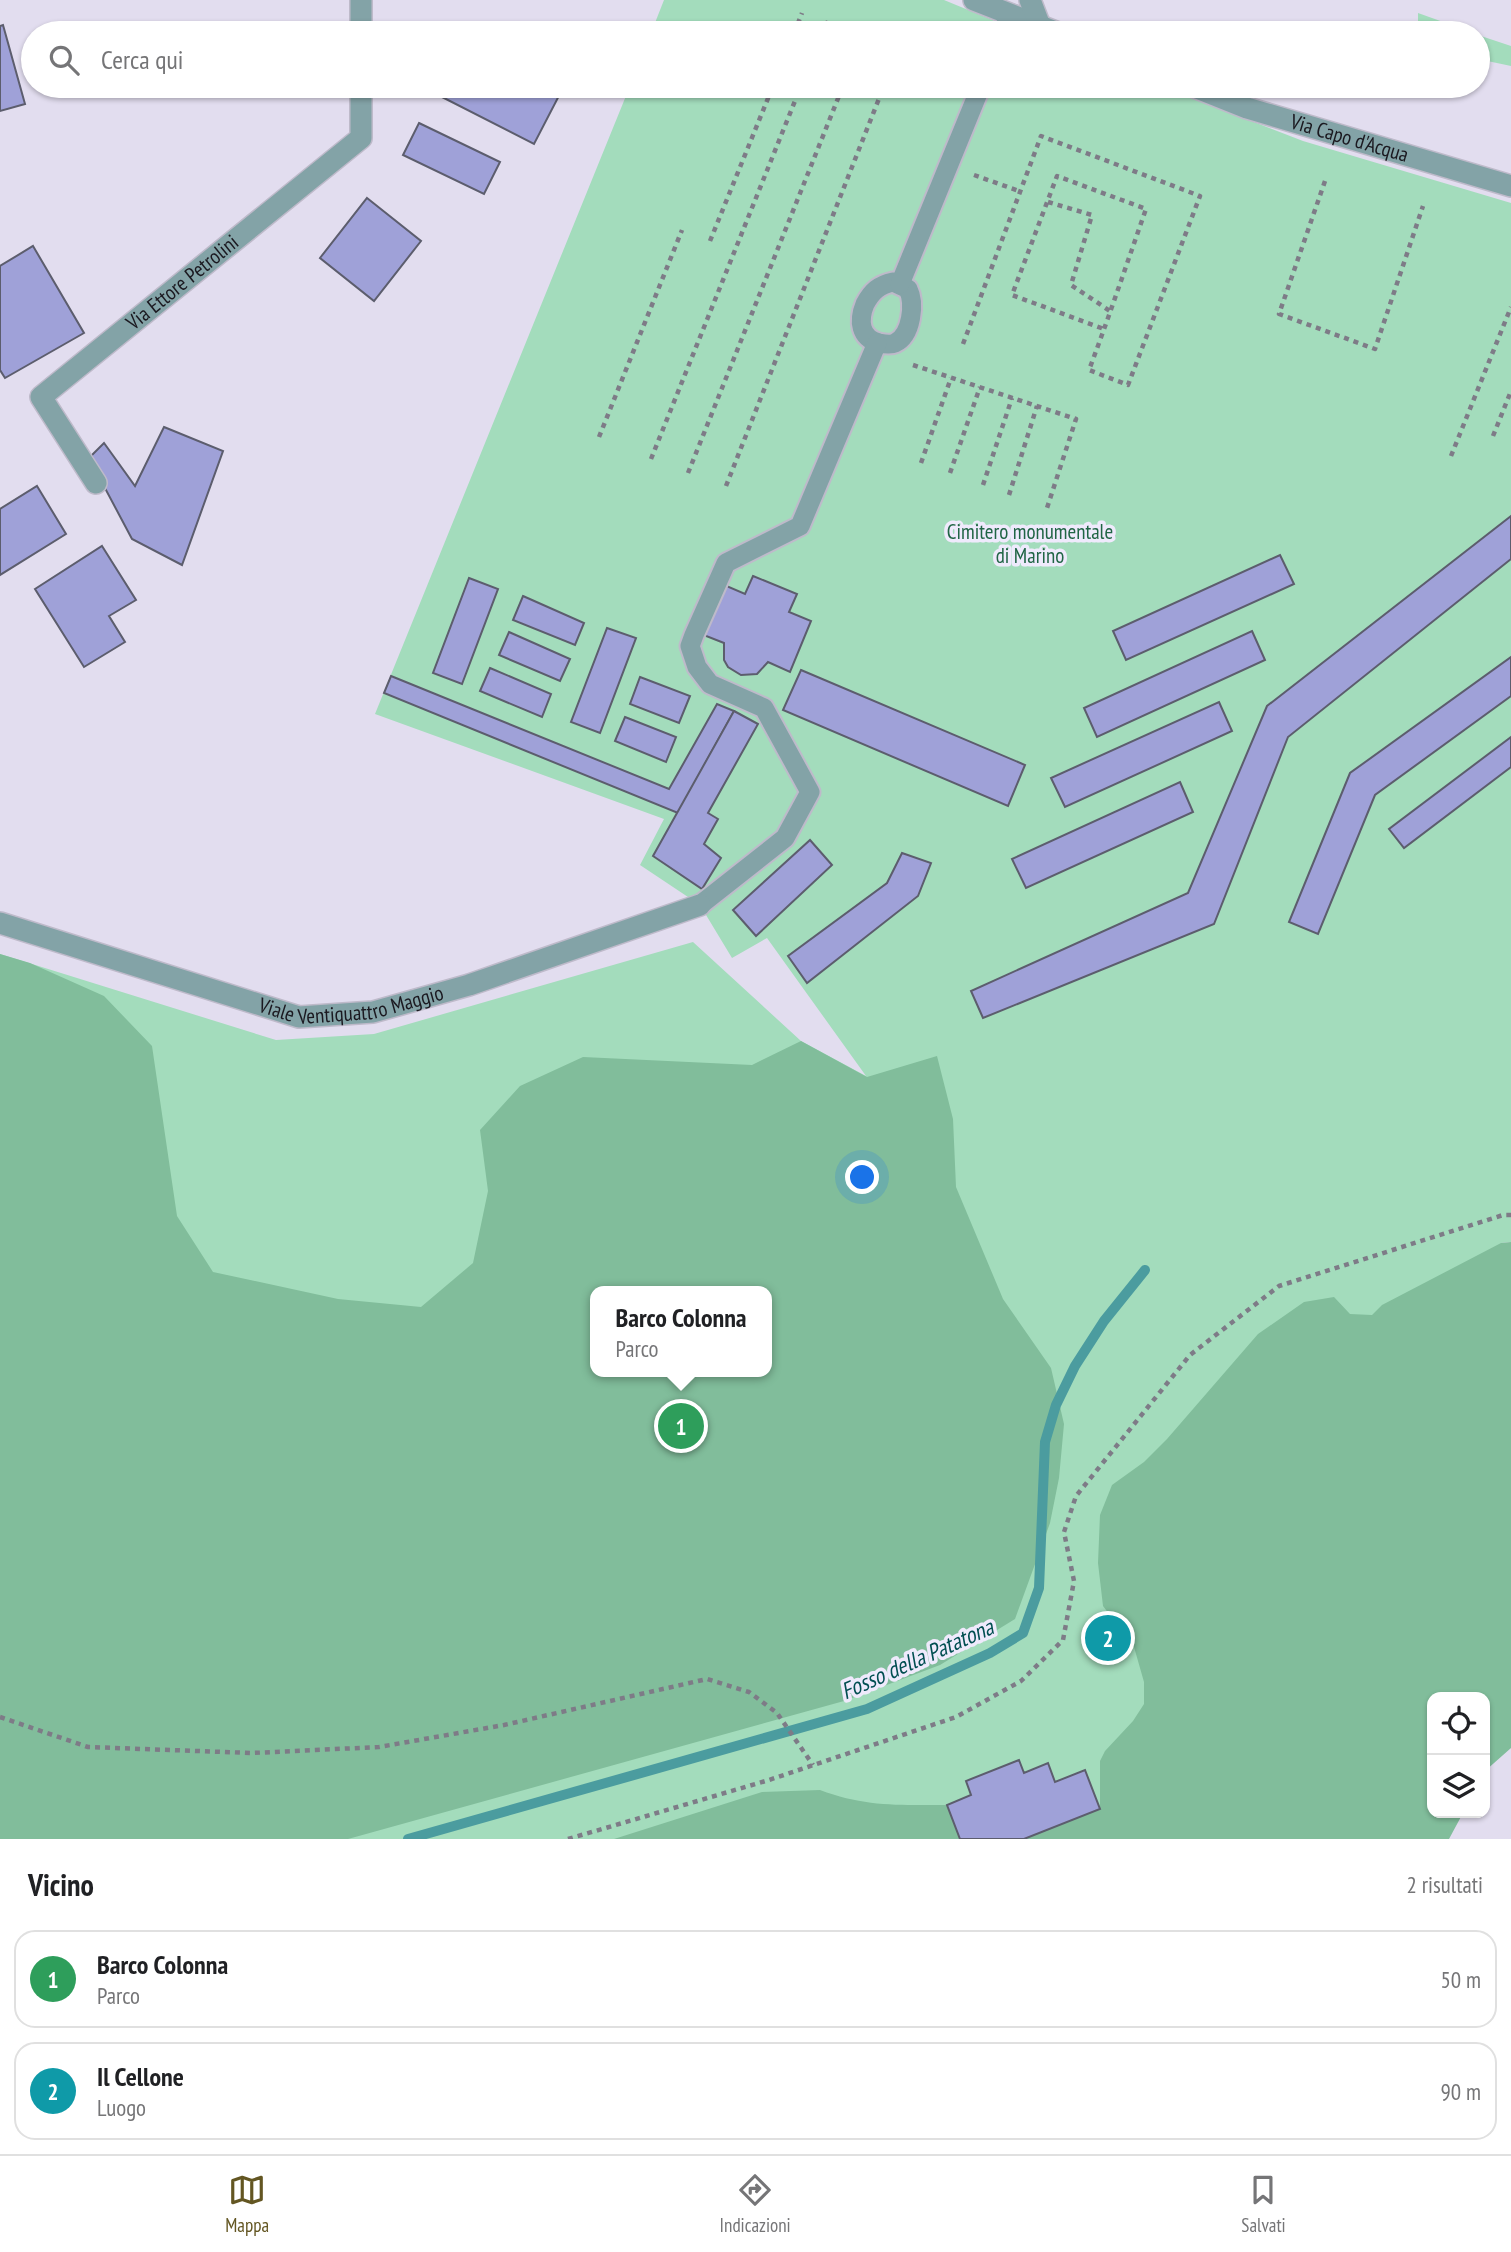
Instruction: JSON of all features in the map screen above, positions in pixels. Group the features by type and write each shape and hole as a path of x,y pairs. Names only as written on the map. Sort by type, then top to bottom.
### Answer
{"street":[{"path":"361,0 361,21"},
{"path":"974,0 1002,21"},
{"path":"1030,0 1043,21"},
{"name":"Via Ettore Petrolini","path":"96,483 41,397 360,138 361,98"},
{"name":"Via Capo d'Acqua","path":"1222,98 1247,108 1511,186"},
{"name":"Viale Ventiquattro Maggio","path":"0,923 299,1017 385,1009 469,985 700,905"}],"lane":[{"path":"900,284 976,98"},
{"path":"893,282 900,284 908,289 912,296 906,330 894,344 875,347 863,332 861,315 864,307 877,287 893,282"},
{"path":"700,905 785,838 810,792 764,708 710,684 697,667 690,646 726,563 800,526 875,347"}],"path":[{"path":"799,21 802,13"},
{"path":"710,242 768,98"},
{"path":"651,459 796,98"},
{"path":"688,473 838,98"},
{"path":"726,486 879,98"},
{"path":"962,344 1041,136 1199,196 1128,385 1090,370 1146,209 1057,176 1012,295 1104,329"},
{"path":"949,166 1019,191"},
{"path":"1325,180 1279,314 1375,349 1423,206"},
{"path":"1048,202 1092,215 1071,285 1110,311"},
{"path":"598,438 682,230"},
{"path":"1451,456 1511,307"},
{"path":"875,347 951,378 1076,419 1047,508"},
{"path":"921,463 951,378"},
{"path":"950,473 980,387"},
{"path":"1493,436 1511,391"},
{"path":"983,485 1012,398"},
{"path":"1009,495 1037,406"},
{"path":"568,1839 813,1765 956,1717 1021,1681 1063,1640 1074,1581 1064,1532 1076,1496 1190,1355 1279,1286 1503,1215 1511,1215"},
{"path":"0,1717 88,1747 252,1753 379,1747 505,1724 707,1679 748,1692 777,1713 813,1765"}],"green space":[{"path":"664,0 944,0 995,21 656,21"},
{"path":"1418,13 1440,21 1418,21"},
{"path":"1490,39 1511,46 1511,66 1490,62"},
{"name":"Cimitero monumentale di Marino","path":"625,98 1191,98 1303,141 1511,203 1511,1242 1501,1243 1386,1839 0,1839 0,954 276,1040 374,1034 693,942 801,1041 866,1076 767,938 732,958 700,905 640,865 664,819 375,714"},
{"path":"0,954 30,963 104,996 152,1046 177,1216 213,1272 338,1299 421,1307 473,1263 488,1191 480,1130 520,1086 583,1057 752,1065 801,1041 867,1077 937,1056 953,1119 956,1187 1003,1299 1051,1368 1064,1424 1059,1478 1050,1523 1015,1619 940,1665 844,1701 348,1839 0,1839"},
{"path":"1511,1242 1511,1748 1490,1767 1490,1692 1427,1692 1427,1818 1460,1818 1449,1839 1024,1839 1100,1809 1100,1761 1105,1751 1133,1721 1144,1704 1144,1682 1134,1647 1103,1606 1098,1563 1100,1515 1112,1485 1144,1462 1167,1439 1258,1334 1304,1302 1334,1297 1350,1314 1372,1315 1382,1305 1501,1243"},
{"path":"820,1790 867,1802 947,1805 960,1839 614,1839 762,1792"}],"building":[{"path":"3,25 21,98 25,104 0,111 0,26"},
{"path":"444,98 558,98 534,144"},
{"path":"419,123 500,162 484,194 403,155"},
{"path":"367,198 421,241 374,301 320,258"},
{"path":"33,246 84,333 5,378 0,370 0,266"},
{"path":"164,427 223,451 182,565 132,539 89,458 104,443 135,486"},
{"path":"37,486 66,534 0,575 0,509"},
{"path":"1511,516 1511,559 1288,737 1214,924 983,1018 971,991 1188,893 1267,706"},
{"path":"102,546 136,600 109,616 125,642 84,667 35,589"},
{"path":"1280,555 1294,584 1126,660 1113,631"},
{"path":"753,576 797,594 789,612 811,621 790,672 768,662 757,674 741,675 728,667 724,660 724,643 701,634 722,584 745,594"},
{"path":"469,578 498,589 462,684 433,673"},
{"path":"523,596 584,623 575,645 513,620"},
{"path":"607,628 636,638 600,733 571,722"},
{"path":"1252,631 1265,660 1097,737 1084,708"},
{"path":"509,632 570,659 560,681 499,655"},
{"path":"1511,657 1511,696 1375,795 1318,934 1289,922 1350,773"},
{"path":"490,668 551,694 542,717 480,691"},
{"path":"801,670 1025,765 1008,806 783,710"},
{"path":"391,676 669,789 717,704 734,711 678,813 384,693"},
{"path":"640,677 690,696 679,723 630,704"},
{"path":"1219,702 1232,731 1065,807 1051,778"},
{"path":"734,711 758,724 708,813 718,819 704,844 721,858 702,889 653,856"},
{"path":"625,717 676,737 666,762 615,741"},
{"path":"1511,737 1511,767 1404,848 1389,829"},
{"path":"1180,782 1193,812 1026,888 1012,859"},
{"path":"810,840 832,865 756,936 733,910"},
{"path":"902,853 931,863 918,896 807,983 788,956 887,883"},
{"path":"1019,1760 1024,1773 1048,1763 1055,1782 1085,1770 1100,1809 1024,1839 960,1839 947,1805 971,1795 966,1781"}],"waterway":[{"name":"Fosso della Patatona","path":"408,1839 867,1709 990,1653 1023,1633 1039,1588 1045,1442 1056,1405 1075,1366 1104,1321 1145,1270"}],"place":[{"name":"Barco Colonna","path":"681,1426"},
{"name":"Il Cellone","path":"1108,1638"}]}
